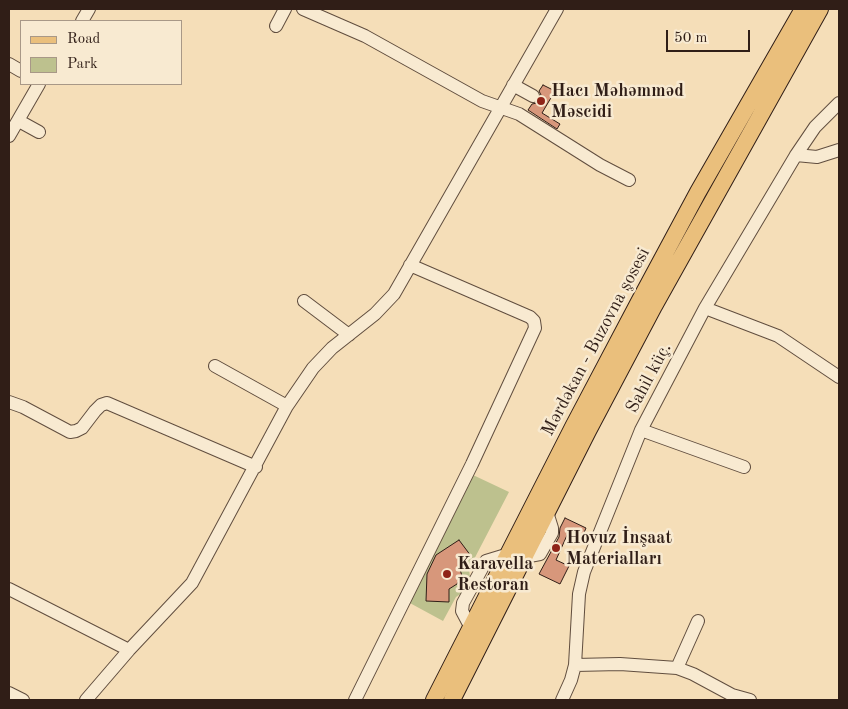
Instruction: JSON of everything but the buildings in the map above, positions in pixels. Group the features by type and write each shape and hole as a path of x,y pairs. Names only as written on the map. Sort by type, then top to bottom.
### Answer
{"main road":[{"name":"Mərdəkan - Buzovna şosesi","path":"452,700 516,556 640,300 698,192 803,9"},
{"name":"Mərdəkan - Buzovna şosesi","path":"434,700 471,628 516,556 547,512 654,306 820,9"}],"street":[{"path":"83,20 89,9"},
{"path":"276,26 285,9"},
{"path":"303,9 365,36 475,98 519,114 600,165 628,180"},
{"path":"86,700 129,650 192,583 304,380 320,359 365,323 386,303 410,265 557,9"},
{"path":"9,136 39,85"},
{"path":"513,85 533,96"},
{"name":"Sahil küç.","path":"562,700 575,665 579,594 584,572 641,430 706,308 796,155 815,127 839,103"},
{"path":"19,121 39,132"},
{"path":"796,155 817,157 839,150"},
{"path":"355,700 472,464 535,328 534,321 530,317 410,265"},
{"path":"304,301 349,335"},
{"path":"706,308 778,336 839,376"},
{"path":"215,366 288,406"},
{"path":"9,402 70,432 76,432 82,428 101,405 107,403 256,467"},
{"path":"641,430 744,467"},
{"path":"9,589 129,650"},
{"path":"677,668 698,621"},
{"path":"575,665 620,664 677,668 693,674 732,695 750,700"},
{"path":"9,692 23,700"}],"green space":[{"path":"473,475 509,492 469,569 470,577 468,583 462,593 456,597 443,621 408,602"}],"place":[{"name":"Hacı Məhəmməd Məscidi","path":"541,101"},
{"name":"Hovuz İnşaat Materialları","path":"556,548"},
{"name":"Karavella Restoran","path":"447,574"}]}
